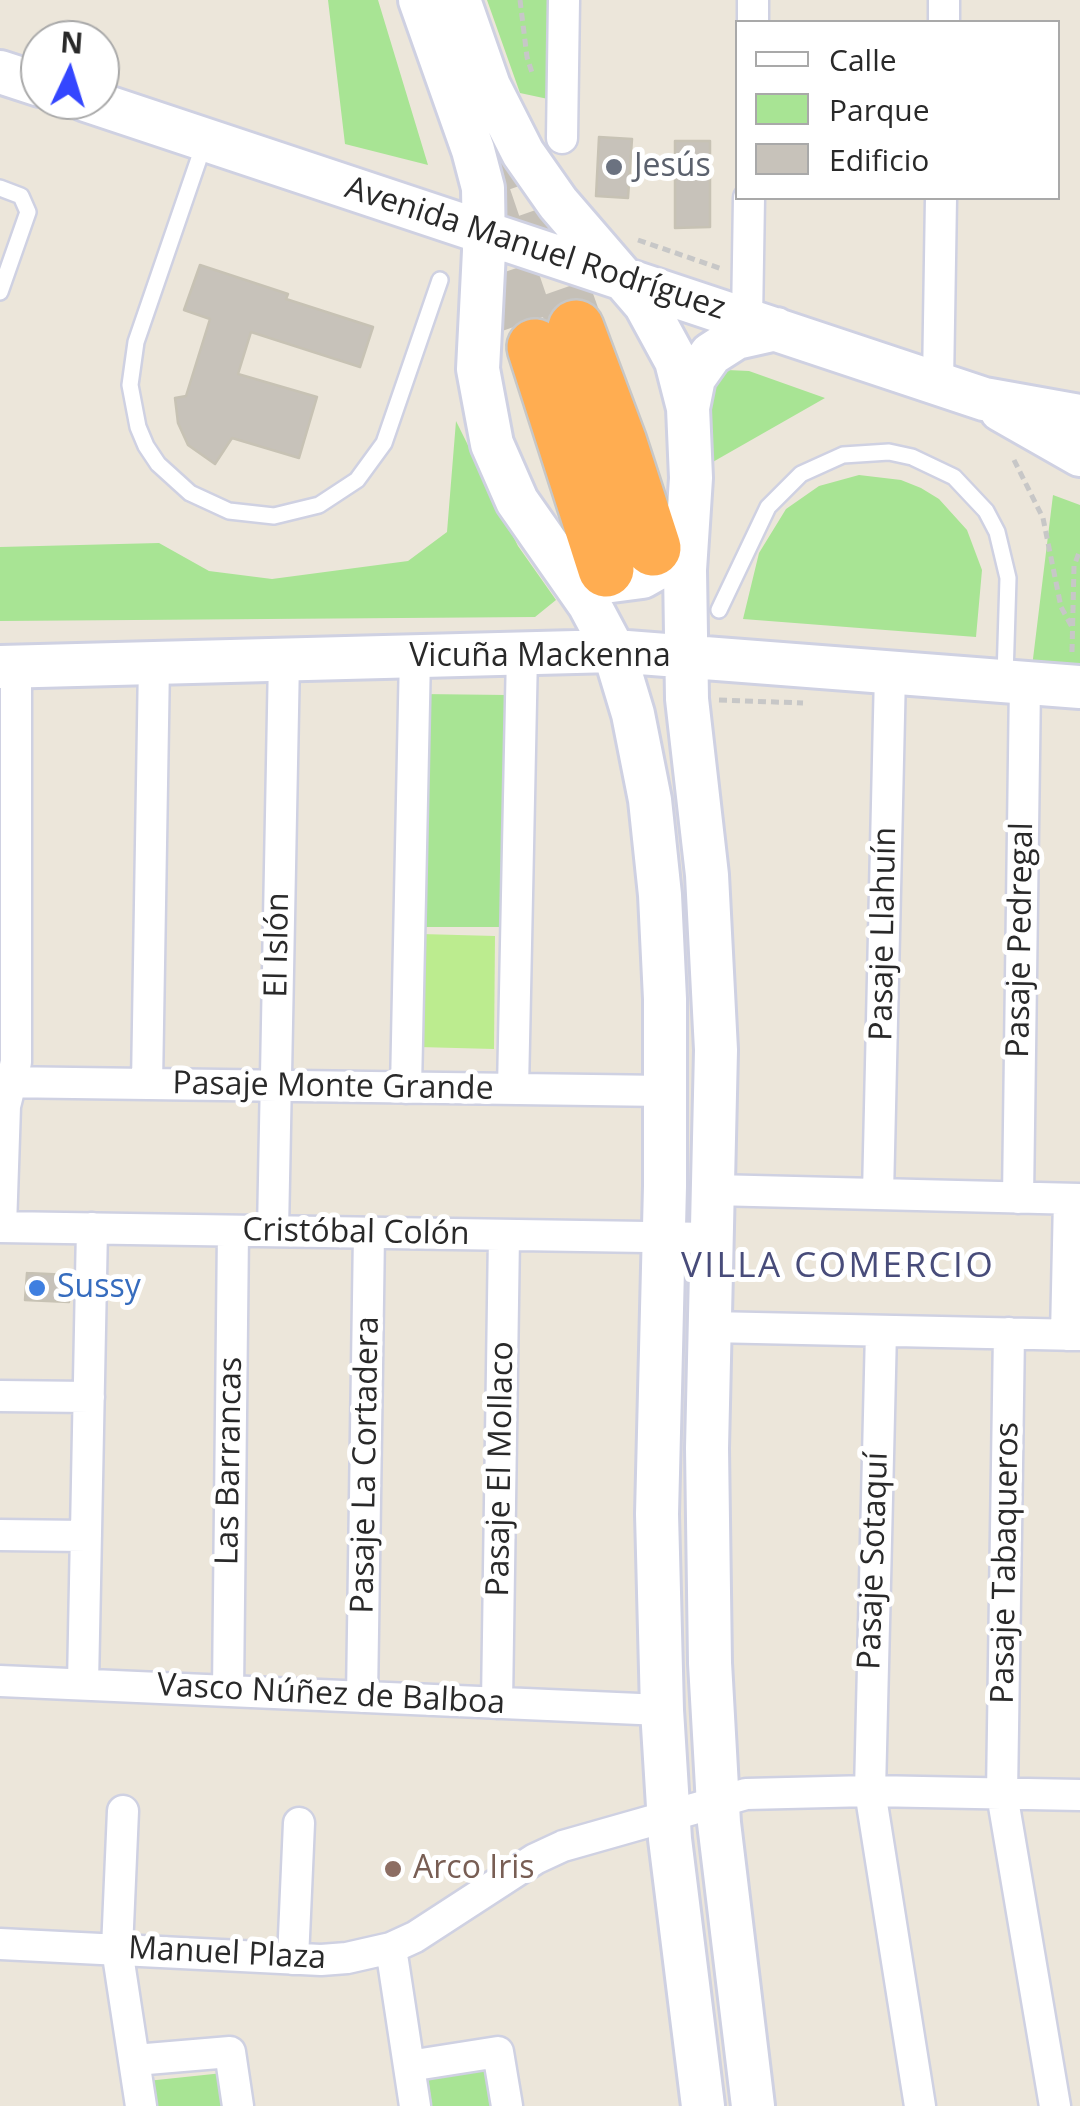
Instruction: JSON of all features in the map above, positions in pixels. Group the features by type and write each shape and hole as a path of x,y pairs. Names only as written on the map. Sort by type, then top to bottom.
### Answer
{"highway":[{"path":"556,337 628,555"}],"main road":[{"path":"420,0 474,150 483,188 478,369 484,414 498,459 518,501 628,555 686,658 713,963 716,1050 707,1531 718,1803 740,2020 753,2106"},
{"path":"459,0 490,86 524,153 558,203 626,280 668,344 688,408 691,478 628,555 614,652 642,757 664,947 666,1092 657,1514 662,1710 668,1816 704,2106"},
{"name":"Avenida Manuel Rodríguez","path":"120,111 984,399 1080,416"},
{"path":"688,408 694,378 710,354 762,324"},
{"name":"Avenida Manuel Rodríguez","path":"984,399 1080,455"},
{"name":"Vicuña Mackenna","path":"8,667 614,652 1080,687"}],"street":[{"path":"562,138 564,0"},
{"path":"750,200 748,278 762,324"},
{"path":"938,384 941,200"},
{"path":"513,1090 522,653"},
{"path":"406,1088 415,655"},
{"name":"El Islón","path":"273,1231 284,659"},
{"path":"147,1084 154,663"},
{"path":"1,1227 5,1082 16,1062 8,667"},
{"name":"Pasaje Llahuín","path":"878,1194 890,673"},
{"name":"Pasaje Pedregal","path":"1015,682 1018,1198"},
{"name":"Pasaje Monte Grande","path":"5,1082 666,1092"},
{"path":"710,1327 1073,1335 1074,1199 712,1190"},
{"name":"Cristóbal Colón","path":"1,1227 711,1238"},
{"path":"84,1684 92,1228"},
{"name":"Las Barrancas","path":"228,1691 233,1231"},
{"name":"Pasaje La Cortadera","path":"362,1697 370,1233"},
{"name":"Pasaje El Mollaco","path":"497,1703 504,1235"},
{"name":"Pasaje Sotaquí","path":"882,1331 870,1791 920,2106"},
{"name":"Pasaje Tabaqueros","path":"1009,1334 1002,1794 1055,2106"},
{"path":"0,1396 89,1398"},
{"path":"0,1534 86,1536"},
{"name":"Vasco Núñez de Balboa","path":"0,1681 662,1710"},
{"name":"Manuel Plaza","path":"0,1944 294,1959 346,1958 390,1948 442,1922 508,1876 563,1846 746,1794 870,1791 1080,1795"},
{"path":"123,1811 117,1949 142,2106"},
{"path":"294,1959 299,1823"},
{"path":"390,1948 415,2106"},
{"path":"135,2060 230,2052 238,2106"},
{"path":"409,2066 498,2052 507,2106"}],"lane":[{"path":"205,140 136,342 130,384 146,446 158,464 190,493 228,511 274,516 318,505 357,480 384,444 440,280"},
{"path":"0,188 21,196 28,212 0,292"},
{"path":"719,610 768,507 801,474 843,456 878,452 912,456 954,477 986,511 997,532 1008,578 1015,682"}],"path":[{"path":"520,0 527,57 539,94"},
{"path":"624,235 748,278"},
{"path":"1008,455 1022,473 1043,518 1060,607 1074,630"}],"green space":[{"path":"328,0 378,0 428,165 345,144"},
{"path":"487,0 552,0 548,99 520,93"},
{"path":"727,370 749,371 825,398 711,463 708,385"},
{"path":"456,421 518,546 556,600 535,617 0,621 0,547 159,543 209,571 272,579 408,561 447,532"},
{"path":"859,475 901,480 921,488 939,499 967,530 982,570 976,637 743,619 759,553 786,509 819,486"},
{"path":"1053,495 1080,505 1080,673 1032,667"},
{"path":"421,694 507,695 504,927 418,927"},
{"path":"421,934 495,936 494,1049 419,1047"},
{"path":"501,2066 507,2106 432,2106 428,2077"},
{"path":"223,2073 227,2106 150,2106 147,2081"}],"building":[{"name":"Jesús","path":"599,137 632,139 628,198 596,196"},
{"path":"675,141 710,141 710,227 675,228"},
{"path":"200,265 373,327 360,367 251,332 238,374 317,397 299,458 232,438 215,464 188,445 178,423 175,398 186,396 210,319 184,310"},
{"path":"27,1273 70,1275 69,1302 25,1300"}],"tunnel":[{"path":"507,132 576,328"},
{"path":"482,192 535,347"}],"place":[{"name":"Jesús","path":"614,167"},
{"name":"Sussy","path":"37,1288"},
{"name":"Arco Iris","path":"393,1869"}],"district":[{"name":"VILLA COMERCIO","path":"838,1267"}]}
